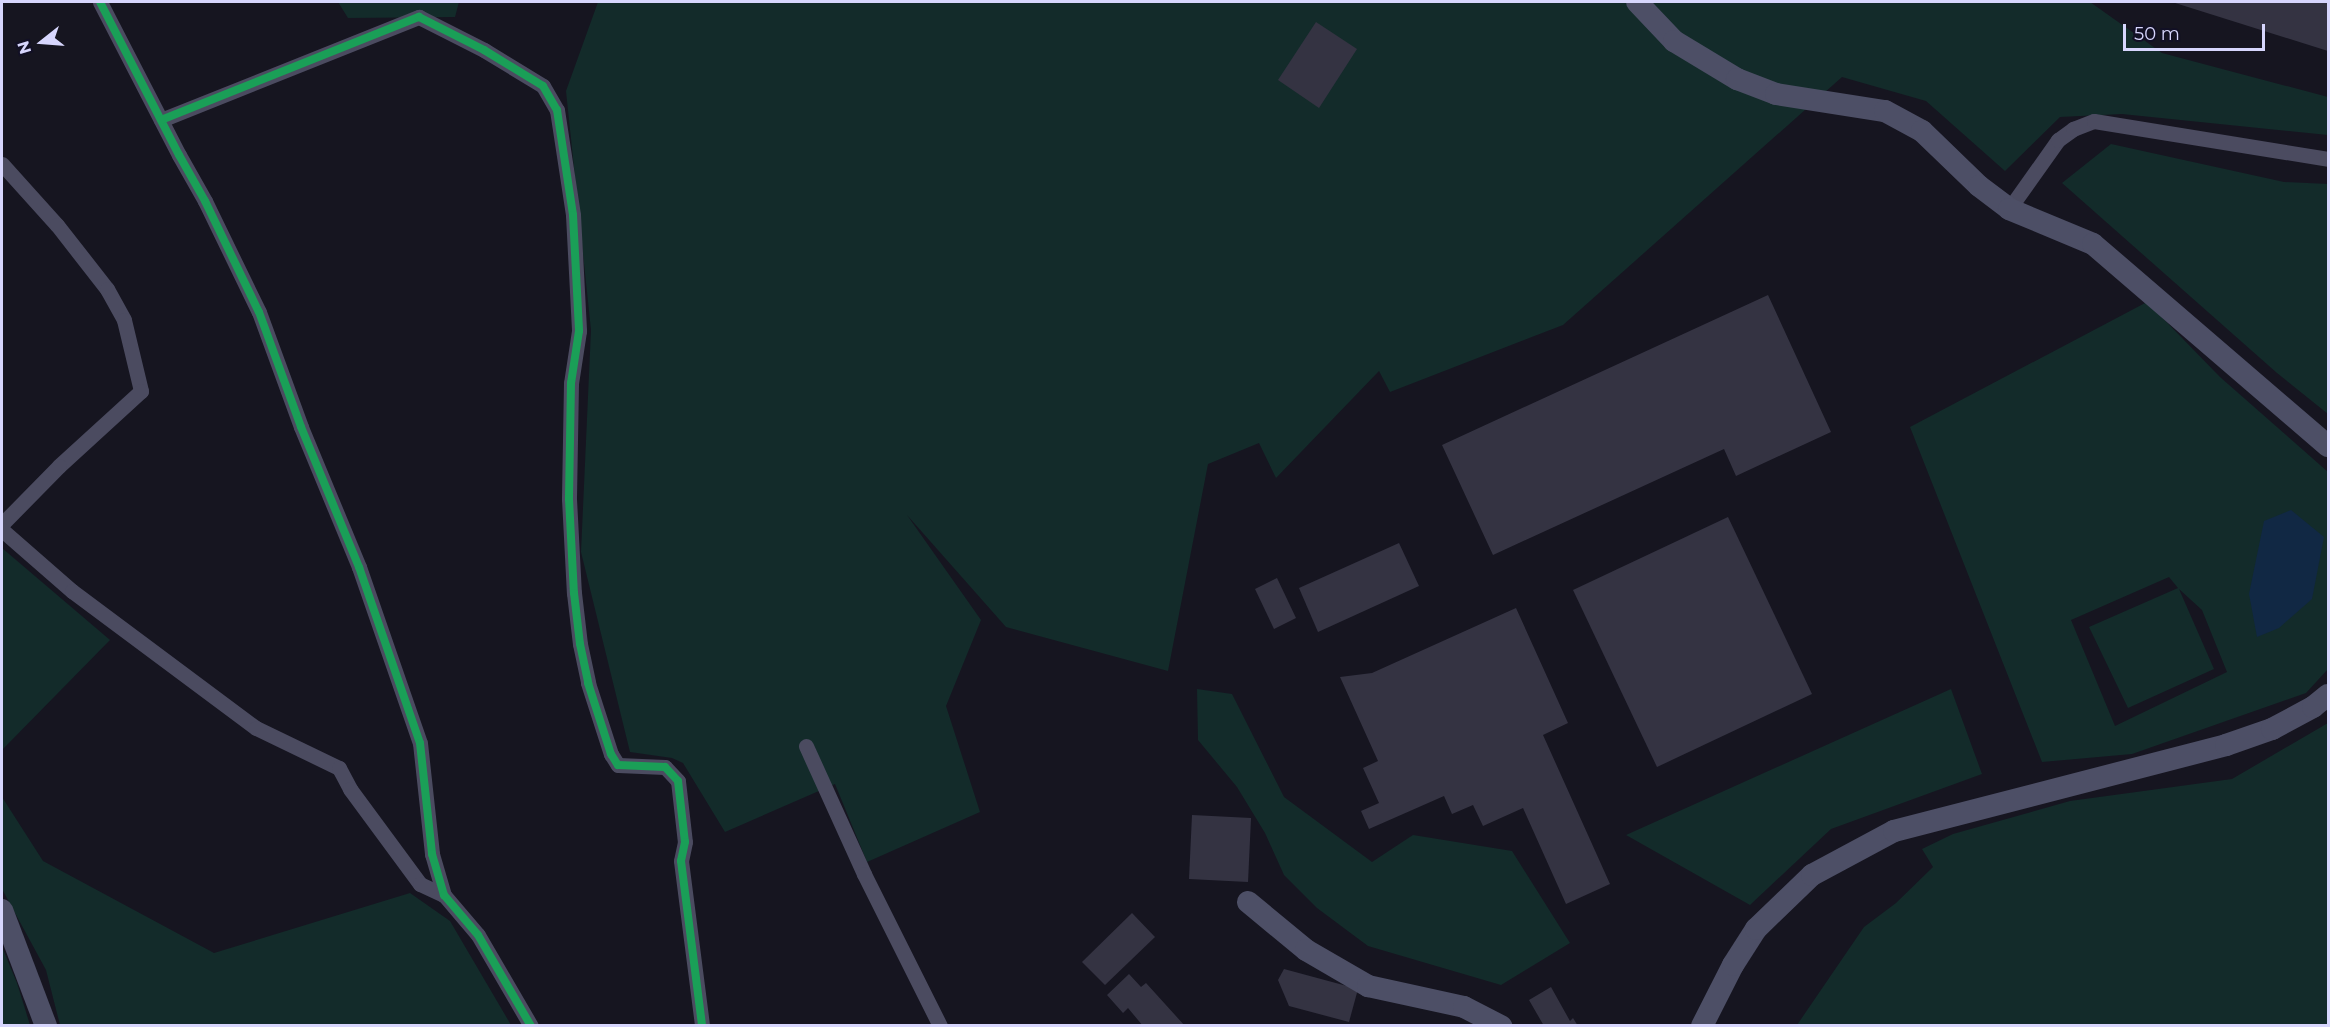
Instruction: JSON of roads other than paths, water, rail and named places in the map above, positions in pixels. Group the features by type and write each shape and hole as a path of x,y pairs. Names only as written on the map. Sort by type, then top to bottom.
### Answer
{"street":[{"path":"99,2 205,201 259,312 301,427 359,567 420,743 432,854 444,895"},
{"path":"1637,2 1674,41 1737,79 1776,94 1885,111 1922,131 1979,186 2009,209 2093,244 2328,446"},
{"path":"161,120 419,17 484,50 543,86 557,110 573,215 579,331 571,383 569,499 574,593 580,644 588,683 611,754 618,765 665,767 678,781 685,842 681,861 702,1026"},
{"path":"2009,209 2058,140 2073,129 2094,122 2328,159"},
{"path":"2,164 57,225 107,289 124,320 141,391 59,466 2,524"},
{"path":"2,530 72,591 256,728 339,768 350,789 420,884 444,895 478,934 531,1026"},
{"path":"1702,1026 1732,965 1756,929 1812,875 1894,831 2226,744 2272,729 2313,707 2328,695"},
{"path":"806,746 864,874 940,1026"},
{"path":"1248,902 1306,950 1368,986 1464,1006 1501,1026"},
{"path":"2,910 46,1026"}],"water":[{"path":"2291,510 2324,537 2312,599 2279,628 2257,637 2249,594 2264,521"}]}
